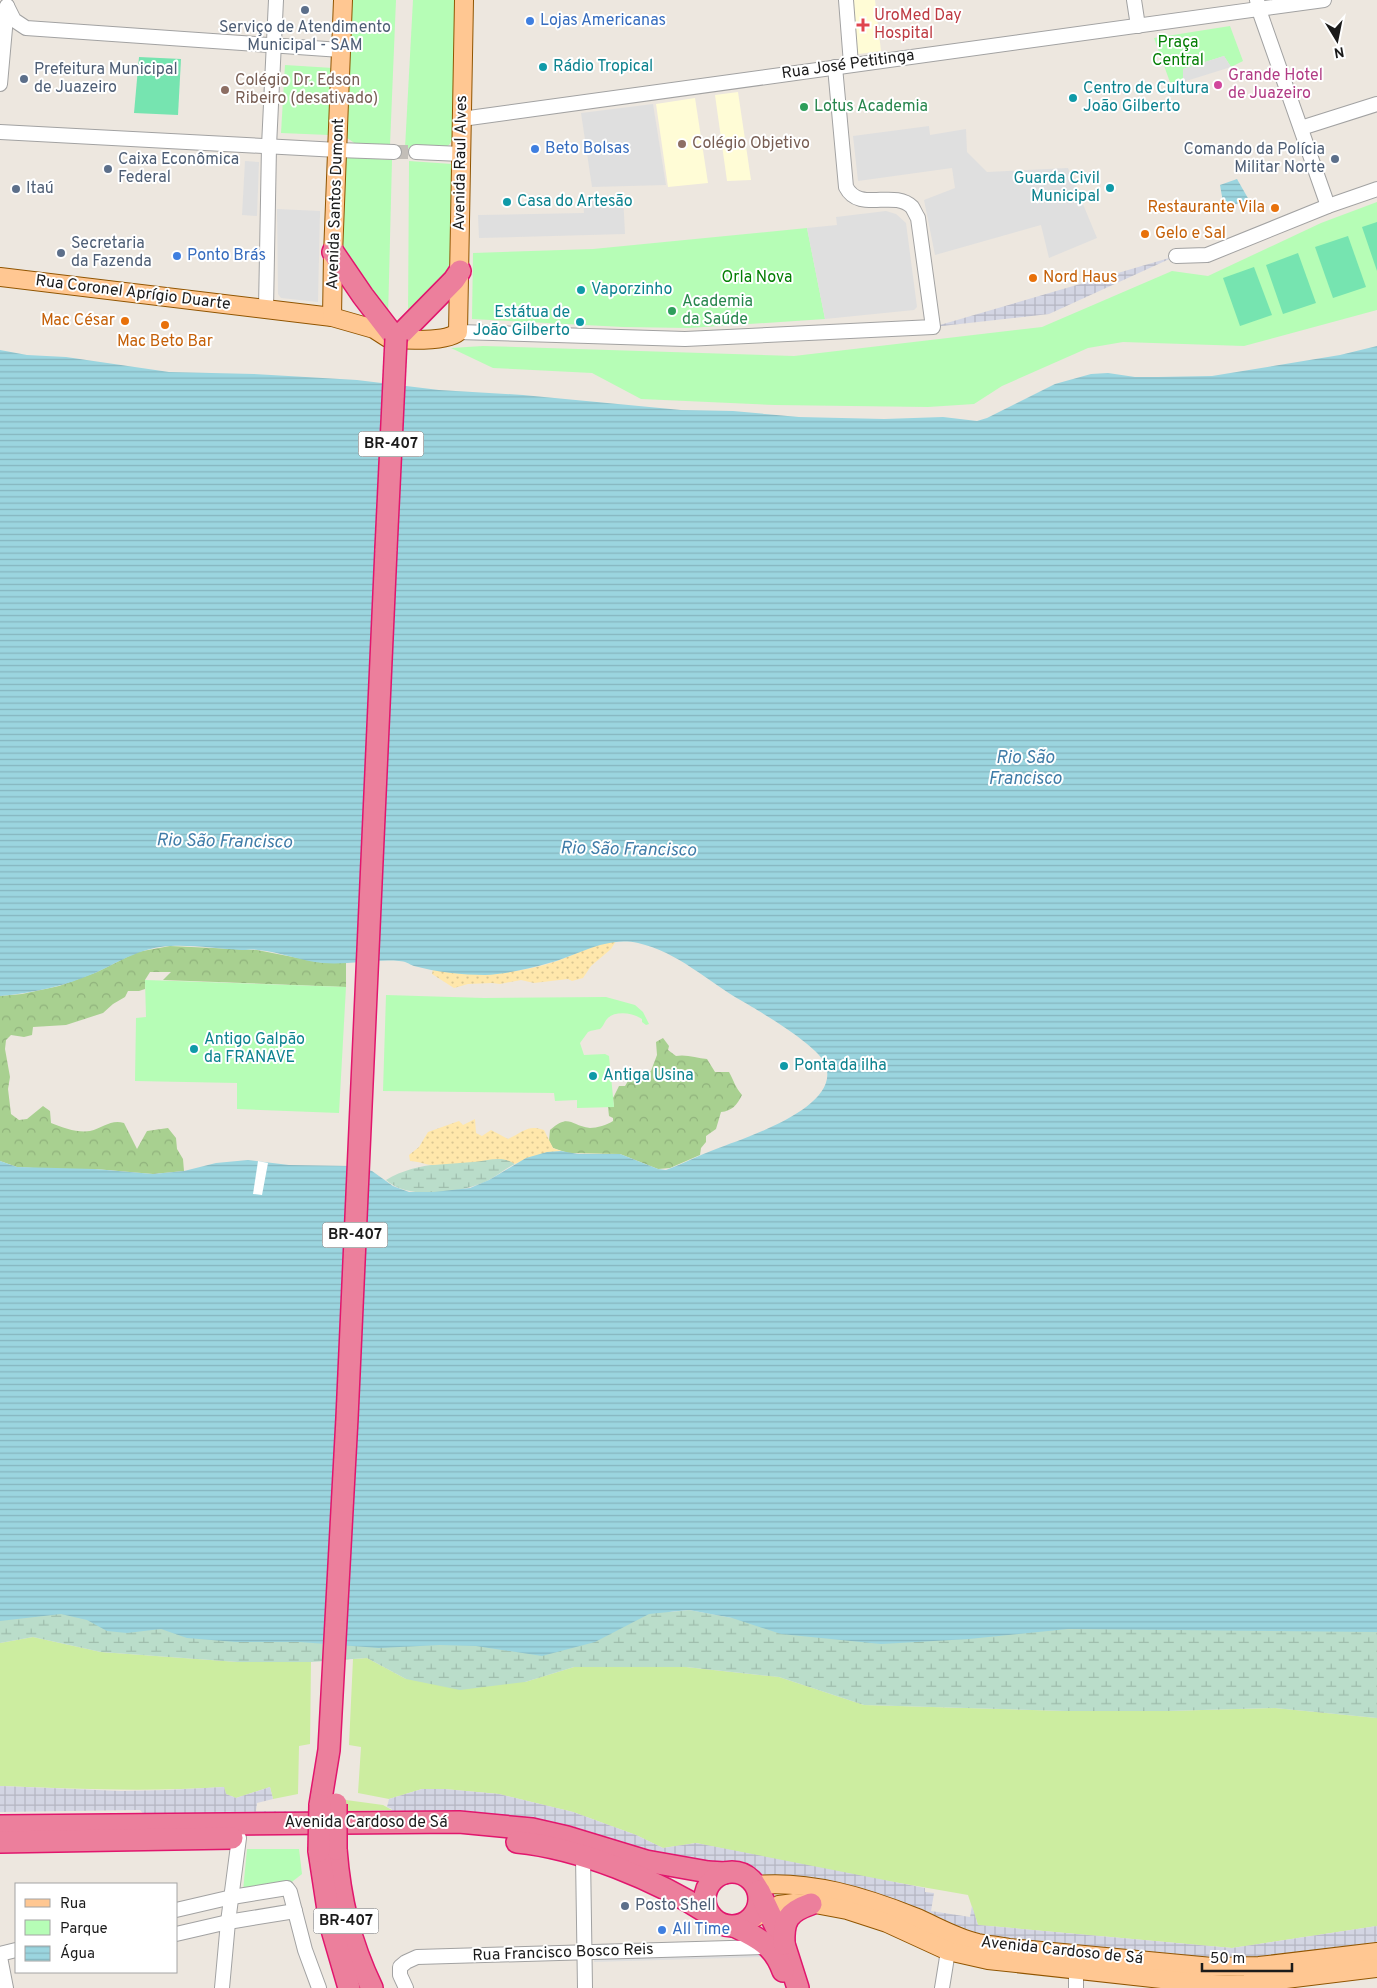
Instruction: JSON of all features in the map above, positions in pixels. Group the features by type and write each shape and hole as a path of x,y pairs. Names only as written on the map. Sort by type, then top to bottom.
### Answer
{"highway":[{"path":"333,252 392,338 457,275"},
{"name":"BR-407","path":"349,1988 330,1923 328,1850 336,1779 329,1750 347,1418 378,719 368,693 372,568 386,549 392,338"},
{"name":"Avenida Cardoso de Sá","path":"0,1826 459,1822 532,1829 567,1837 646,1861 708,1872 725,1873"},
{"name":"Avenida Cardoso de Sá","path":"0,1842 462,1837 528,1843 583,1856 624,1871 690,1902 709,1914"},
{"name":"BR-407","path":"328,1850 347,1925 358,1959 372,1988"},
{"path":"754,1906 721,1924 709,1914 704,1897 706,1889 717,1876 725,1873 734,1872 750,1878 762,1940 777,1946"},
{"path":"788,1988 777,1946 789,1915 799,1908 811,1904"},
{"path":"754,1906 798,1988"}],"main road":[{"name":"Avenida Santos Dumont","path":"332,317 343,0"},
{"name":"Avenida Raul Alves","path":"459,329 457,275 462,154 464,0"},
{"name":"Rua Coronel Aprígio Duarte","path":"0,277 332,317 374,329 392,338"},
{"path":"392,338 449,337 459,329"},
{"name":"Avenida Cardoso de Sá","path":"754,1906 795,1883 846,1893 915,1917 978,1943 1009,1948 1236,1968 1377,1952"},
{"name":"Avenida Cardoso de Sá","path":"754,1906 811,1904 847,1910 887,1923 948,1952 988,1960 1216,1985 1245,1984 1377,1968"}],"street":[{"path":"266,308 269,146 276,0"},
{"path":"846,0 852,64"},
{"path":"1134,0 1138,26"},
{"name":"Rua José Petitinga","path":"462,119 1138,26 1258,5 1324,0"},
{"path":"5,4 14,20 26,28 340,50"},
{"path":"0,84 5,4"},
{"path":"1258,5 1328,206"},
{"path":"459,329 685,339 933,327 918,218 912,208 894,201 860,200 852,197 846,187 835,67"},
{"path":"1301,128 1377,104"},
{"path":"0,132 394,152"},
{"path":"416,152 462,154"},
{"path":"1176,256 1207,255 1328,206 1377,189"},
{"path":"222,1988 239,1838"},
{"path":"583,1856 585,1988"},
{"path":"178,1910 284,1887 290,1892 305,1950 319,1988"},
{"path":"178,1934 228,1922 295,1911"},
{"name":"Rua Francisco Bosco Reis","path":"406,1988 400,1975 400,1967 417,1957 777,1946"},
{"path":"0,1954 15,1950"},
{"path":"942,1988 948,1952"},
{"path":"0,1957 6,1973 6,1988"},
{"path":"1076,1970 1076,1988"}],"shaded area":[{"name":"UroMed Day Hospital","path":"848,0 875,0 881,51 851,55"},
{"path":"1224,56 1231,67 1183,82 1183,69"},
{"path":"738,92 751,180 727,181 715,95"},
{"name":"Colégio Objetivo","path":"695,98 708,183 668,187 656,104"},
{"path":"653,104 666,185 592,187 581,113"},
{"path":"929,126 930,135 966,129 967,152 987,172 1068,168 1097,238 1049,258 1041,225 935,255 924,200 955,188 952,168 858,181 853,136"},
{"path":"245,161 259,162 257,216 242,215"},
{"path":"623,195 625,234 479,238 478,215 584,213 583,197"},
{"path":"277,209 320,211 318,302 281,298 278,294"},
{"path":"886,211 896,214 906,223 917,307 914,310 825,319 807,228 837,225 836,217"},
{"path":"1176,256 1049,314 933,327"},
{"path":"0,1786 121,1791 224,1787 226,1794 236,1798 270,1787 273,1799 257,1803 256,1811 391,1811 392,1809 387,1807 389,1799 422,1789 499,1794 573,1812 636,1835 663,1848 696,1843 925,1888 925,1892 934,1893 931,1911 970,1917 972,1906 978,1925 1232,1948 1377,1926 1377,1943 1231,1963 979,1939 779,1877 662,1858 583,1837 241,1819 229,1813 199,1819 148,1819 140,1810 0,1812"},
{"path":"756,1950 761,1957 594,1962 594,1954"}],"green space":[{"path":"347,0 396,0 390,145 356,144 347,138 344,127"},
{"path":"413,0 458,0 456,134 449,145 440,150 405,148"},
{"name":"Praça Central","path":"1230,26 1243,61 1231,67 1224,56 1183,69 1183,82 1171,85 1154,38"},
{"path":"139,57 181,59 178,115 134,113"},
{"path":"285,65 333,68 329,135 281,133"},
{"path":"342,157 392,160 388,318 339,253"},
{"path":"409,161 452,164 450,267 408,321"},
{"path":"1377,202 1377,310 1244,346 1123,342 1088,348 1002,386 974,404 928,407 775,405 641,399 592,373 493,368 451,348 483,346 794,356 1042,327 1172,271 1208,276 1321,223"},
{"path":"1377,222 1377,271 1362,227"},
{"name":"Orla Nova","path":"807,228 825,319 689,328 623,327 472,319 473,253 593,249"},
{"path":"1348,236 1366,287 1333,298 1315,247"},
{"path":"1298,253 1316,303 1283,314 1266,265"},
{"path":"1254,267 1272,315 1240,326 1223,278"},
{"path":"170,946 257,950 324,963 346,962 346,987 163,980 171,972 150,972 145,980 145,989 128,991 125,997 103,1013 66,1025 33,1027 32,1035 24,1037 11,1035 6,1040 5,1049 10,1077 8,1089 11,1114 19,1120 27,1119 43,1106 50,1111 51,1123 81,1131 95,1130 115,1122 124,1123 137,1149 147,1131 168,1128 176,1138 177,1149 183,1159 184,1171 153,1174 95,1169 50,1169 17,1167 0,1161 0,996 22,994 59,986 97,972 137,952"},
{"path":"145,980 346,987 339,1113 237,1109 237,1083 135,1081 136,1018 146,1017"},
{"path":"386,995 484,998 606,997 635,1005 643,1012 649,1024 646,1025 642,1022 642,1019 634,1015 615,1014 607,1019 600,1029 588,1032 580,1043 584,1055 605,1054 609,1056 614,1107 577,1108 577,1100 555,1101 554,1093 383,1091"},
{"path":"663,1038 669,1046 668,1050 676,1056 707,1059 715,1072 729,1072 742,1095 734,1107 721,1112 716,1129 706,1136 706,1142 701,1148 700,1155 670,1168 658,1169 620,1154 568,1153 553,1148 549,1141 550,1130 562,1122 566,1121 590,1128 602,1126 613,1121 613,1118 609,1116 608,1107 614,1107 613,1098 619,1086 625,1086 628,1081 651,1071 657,1055 656,1042"},
{"path":"492,1158 507,1159 515,1164 478,1185 451,1191 422,1193 408,1191 396,1187 386,1180 411,1169 425,1166"},
{"path":"0,1590 671,1612 689,1610 732,1618 1377,1625 1377,1718 1275,1708 1066,1711 864,1705 779,1677 686,1667 574,1667 525,1682 460,1690 406,1679 367,1658 311,1662 238,1662 101,1652 33,1637 0,1643"},
{"path":"33,1637 101,1652 238,1662 311,1662 310,1744 299,1746 298,1794 273,1799 270,1787 236,1798 226,1794 224,1787 140,1790 0,1786 0,1643"},
{"path":"367,1658 406,1679 525,1682 574,1667 686,1667 779,1677 864,1705 1066,1711 1275,1708 1377,1718 1377,1926 1232,1948 978,1925 968,1895 842,1873 696,1843 663,1848 636,1835 573,1812 499,1794 422,1789 389,1799 358,1793 361,1747 349,1745 353,1659"},
{"path":"346,1800 383,1805 392,1810 346,1811"},
{"path":"247,1849 299,1849 302,1874 288,1885 243,1891"}],"sand":[{"path":"616,941 611,949 591,966 583,978 572,981 568,979 534,983 521,980 500,984 468,984 454,988 432,974 433,969 463,973 521,970 551,963 591,947"},
{"path":"475,1119 476,1133 482,1136 491,1130 508,1139 530,1128 544,1130 553,1148 561,1151 537,1155 515,1164 500,1159 433,1165 410,1161 409,1155 419,1147 428,1132 459,1121 463,1125"}],"water":[{"path":"1237,179 1249,200 1224,208 1220,185"},
{"name":"Rio São Francisco","path":"1377,346 1377,1632 1068,1629 969,1639 881,1644 781,1634 732,1618 689,1610 649,1614 595,1642 542,1656 476,1646 440,1645 379,1648 300,1642 236,1642 187,1638 161,1629 127,1633 107,1631 87,1620 61,1614 0,1621 0,1161 17,1167 95,1169 153,1174 184,1171 216,1163 248,1160 289,1165 351,1166 372,1171 393,1186 409,1192 434,1192 470,1188 489,1180 526,1158 547,1152 620,1154 658,1169 666,1170 748,1137 789,1118 807,1106 821,1093 827,1078 824,1062 819,1055 787,1029 679,960 653,947 638,943 615,942 604,944 560,960 509,972 485,975 440,971 414,966 401,961 323,963 256,950 171,946 141,952 84,978 37,991 0,996 0,350 27,355 66,357 169,372 254,374 357,380 439,390 523,395 681,410 733,411 799,417 884,419 943,417 977,421 987,418 1055,384 1091,374 1108,373 1135,377 1212,376 1340,355"}],"pier":[{"path":"258,1161 268,1163 262,1195 253,1194"}],"tunnel":[{"path":"394,152 416,152"}],"place":[{"name":"Serviço de Atendimento Municipal - SAM","path":"305,10"},
{"name":"Lojas Americanas","path":"530,21"},
{"name":"UroMed Day Hospital","path":"863,25"},
{"name":"Rádio Tropical","path":"543,67"},
{"name":"Prefeitura Municipal de Juazeiro","path":"24,79"},
{"name":"Grande Hotel de Juazeiro","path":"1218,85"},
{"name":"Colégio Dr. Edson Ribeiro (desativado)","path":"225,90"},
{"name":"Centro de Cultura João Gilberto","path":"1073,98"},
{"name":"Lotus Academia","path":"804,107"},
{"name":"Colégio Objetivo","path":"682,144"},
{"name":"Beto Bolsas","path":"535,149"},
{"name":"Comando da Polícia Militar Norte","path":"1335,159"},
{"name":"Caixa Econômica Federal","path":"108,169"},
{"name":"Guarda Civil Municipal","path":"1110,188"},
{"name":"Itaú","path":"16,189"},
{"name":"Casa do Artesão","path":"507,202"},
{"name":"Restaurante Vila","path":"1275,208"},
{"name":"Gelo e Sal","path":"1145,234"},
{"name":"Secretaria da Fazenda","path":"61,253"},
{"name":"Ponto Brás","path":"177,256"},
{"name":"Nord Haus","path":"1033,278"},
{"name":"Vaporzinho","path":"581,290"},
{"name":"Academia da Saúde","path":"672,311"},
{"name":"Mac César","path":"125,321"},
{"name":"Estátua de João Gilberto","path":"580,322"},
{"name":"Mac Beto Bar","path":"165,325"},
{"name":"Antigo Galpão da FRANAVE","path":"194,1049"},
{"name":"Ponta da ilha","path":"784,1066"},
{"name":"Antiga Usina","path":"593,1076"},
{"name":"Posto Shell","path":"625,1906"},
{"name":"All Time","path":"662,1930"}]}
